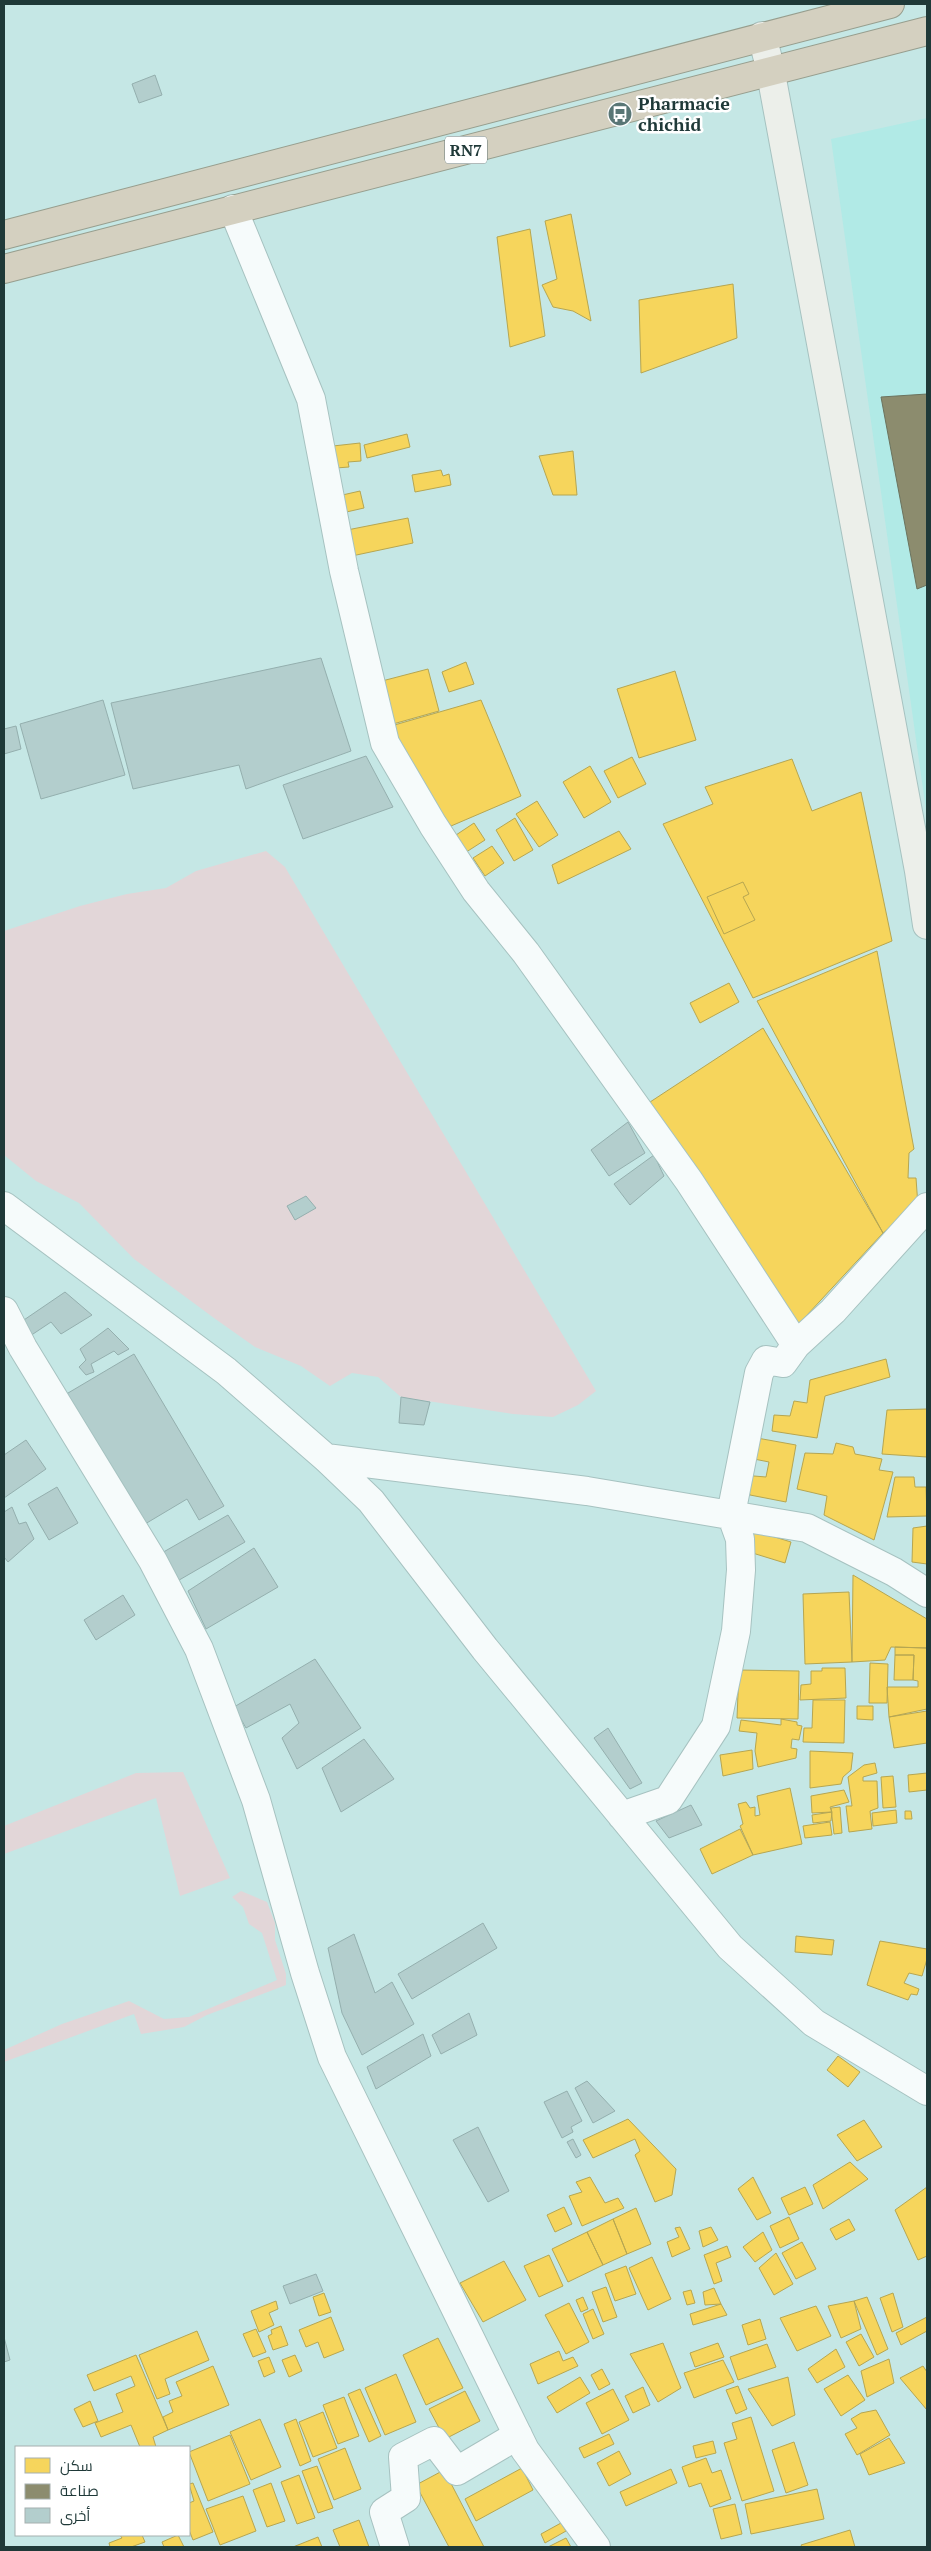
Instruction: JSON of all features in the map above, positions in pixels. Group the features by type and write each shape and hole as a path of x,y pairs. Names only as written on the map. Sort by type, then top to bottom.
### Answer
{"highway":[{"name":"RN7","path":"4,235 890,4"},
{"name":"RN7","path":"4,269 927,31"}],"street":[{"path":"762,36 918,861 927,925"},
{"path":"233,209 311,399 344,571 386,743 433,825 476,891 526,953 689,1181 796,1345"},
{"path":"4,1206 226,1371 326,1458 371,1501 486,1649 730,1948 806,2017 927,2091"},
{"path":"622,1816 668,1800 716,1726 736,1631 740,1539 731,1514 759,1373 766,1360 783,1363 796,1345 832,1311 927,1207"},
{"path":"4,1311 28,1357 154,1560 199,1649 256,1800 305,1973 332,2057 525,2450 596,2547"},
{"path":"326,1458 588,1491 807,1528 894,1572 927,1593"},
{"path":"395,2547 384,2512 406,2498 403,2457 434,2440 457,2471 518,2435"}],"shaded area":[{"path":"927,118 927,817 831,139"},
{"path":"266,851 285,867 596,1391 578,1405 553,1417 513,1414 401,1397 378,1377 352,1373 330,1386 301,1366 255,1347 214,1318 134,1259 79,1203 36,1181 4,1155 4,931 80,906 127,894 166,888 196,871"},
{"path":"183,1772 230,1878 180,1896 156,1798 4,1854 4,1826 136,1773"},
{"path":"241,1891 267,1902 275,1923 275,1940 286,1974 286,1985 207,2015 184,2027 141,2034 134,2014 4,2062 4,2050 62,2024 129,2001 164,2019 189,2017 277,1980 262,1933 249,1924 243,1907 232,1897"}],"building: سكن":[{"path":"571,214 591,321 573,311 553,307 542,285 557,279 545,221"},
{"path":"530,229 545,336 510,347 497,237"},
{"path":"733,284 737,338 641,373 639,300"},
{"path":"407,434 410,447 367,458 364,445"},
{"path":"360,443 361,461 348,462 349,467 336,468 333,446"},
{"path":"573,451 577,495 553,495 539,456"},
{"path":"441,470 443,476 449,474 451,485 415,492 412,475"},
{"path":"360,491 364,508 342,513 338,496"},
{"path":"408,518 413,543 347,557 342,531"},
{"path":"466,662 474,684 449,692 442,672"},
{"path":"428,669 439,711 393,724 382,681"},
{"path":"675,671 696,740 639,758 617,689"},
{"path":"481,700 521,796 451,826 394,749 391,726"},
{"path":"632,757 646,784 618,798 604,771"},
{"path":"792,759 812,811 861,792 892,941 753,998 663,824 713,804 705,787"},
{"path":"590,766 611,802 584,818 563,782"},
{"path":"537,801 558,835 539,847 516,814"},
{"path":"515,818 533,850 514,861 496,830"},
{"path":"474,823 485,840 460,856 453,837"},
{"path":"619,831 631,849 558,884 552,865"},
{"path":"492,846 504,863 485,876 473,858"},
{"path":"743,882 749,894 743,897 755,920 724,934 707,897"},
{"path":"877,951 914,1149 909,1153 908,1178 916,1178 918,1206 883,1233 757,1001"},
{"path":"729,983 739,1002 700,1023 690,1003"},
{"path":"763,1028 883,1233 795,1328 647,1104"},
{"path":"886,1359 890,1377 825,1396 817,1438 772,1431 774,1415 790,1416 794,1401 807,1403 810,1380"},
{"path":"927,1409 927,1457 882,1454 887,1410"},
{"path":"757,1438 796,1445 786,1502 750,1495 742,1475 766,1477 769,1462 754,1459"},
{"path":"836,1443 853,1447 855,1454 882,1459 879,1470 893,1472 874,1540 824,1515 827,1496 797,1489 805,1453 833,1454"},
{"path":"895,1477 914,1477 915,1487 926,1487 927,1516 887,1517"},
{"path":"927,1526 927,1564 912,1562 913,1528"},
{"path":"752,1530 791,1542 785,1563 746,1551"},
{"path":"853,1575 927,1619 927,1648 891,1647 885,1660 852,1662"},
{"path":"849,1592 852,1662 805,1664 803,1594"},
{"path":"895,1647 927,1648 927,1709 889,1717 887,1687 918,1687 918,1681 913,1680 914,1655 895,1655"},
{"path":"895,1655 914,1655 913,1680 894,1680"},
{"path":"870,1663 888,1664 887,1703 869,1703"},
{"path":"822,1668 845,1668 846,1698 800,1700 801,1685 811,1684 811,1671 822,1671"},
{"path":"739,1670 799,1671 798,1719 737,1718"},
{"path":"813,1700 845,1700 844,1743 803,1742 804,1728 812,1728"},
{"path":"857,1706 873,1706 873,1720 857,1719"},
{"path":"927,1711 927,1743 894,1748 889,1717"},
{"path":"781,1719 797,1722 797,1725 802,1726 799,1740 792,1739 791,1748 797,1749 796,1758 758,1767 755,1751 757,1733 739,1731 741,1720 781,1725"},
{"path":"752,1750 753,1769 723,1776 720,1755"},
{"path":"810,1751 853,1753 851,1770 843,1777 841,1784 810,1788"},
{"path":"875,1763 877,1773 863,1777 863,1781 877,1781 878,1808 870,1811 872,1829 849,1832 846,1806 852,1806 848,1777 864,1765"},
{"path":"927,1773 927,1790 909,1792 908,1775"},
{"path":"893,1776 896,1807 883,1808 881,1777"},
{"path":"790,1788 802,1844 753,1855 740,1826 743,1824 738,1804 746,1802 750,1808 755,1807 755,1816 760,1815 757,1796"},
{"path":"844,1790 849,1802 830,1807 832,1812 812,1813 811,1796"},
{"path":"840,1807 842,1833 834,1834 831,1808"},
{"path":"896,1810 897,1823 873,1826 872,1813"},
{"path":"905,1811 911,1811 912,1819 905,1819"},
{"path":"832,1812 831,1821 813,1823 812,1815"},
{"path":"830,1822 832,1835 805,1838 803,1826"},
{"path":"740,1829 753,1855 712,1874 700,1849"},
{"path":"796,1936 834,1940 832,1955 795,1952"},
{"path":"880,1941 927,1949 927,1959 922,1976 909,1973 904,1983 919,1989 917,1995 911,1994 908,2000 867,1985"},
{"path":"838,2056 860,2072 848,2087 827,2070"},
{"path":"628,2119 676,2169 672,2195 655,2202 635,2155 640,2151 635,2139 593,2158 583,2140"},
{"path":"864,2120 882,2147 857,2161 837,2135"},
{"path":"850,2162 868,2179 823,2209 813,2185"},
{"path":"590,2177 605,2203 618,2198 624,2208 582,2226 569,2196 582,2192 576,2182"},
{"path":"753,2177 771,2213 757,2220 738,2189"},
{"path":"805,2187 813,2204 789,2215 781,2198"},
{"path":"927,2187 927,2256 918,2260 895,2210"},
{"path":"564,2207 572,2224 555,2232 547,2215"},
{"path":"636,2208 651,2244 627,2254 613,2219"},
{"path":"789,2217 799,2239 780,2248 770,2226"},
{"path":"613,2219 627,2254 603,2265 587,2232"},
{"path":"849,2219 855,2230 836,2240 830,2229"},
{"path":"680,2227 690,2249 672,2257 667,2242 679,2237 675,2228"},
{"path":"711,2227 718,2240 703,2247 699,2231"},
{"path":"587,2232 603,2265 568,2282 552,2249"},
{"path":"763,2232 772,2250 755,2262 743,2247"},
{"path":"802,2242 816,2269 796,2279 782,2253"},
{"path":"727,2246 731,2257 716,2263 722,2281 714,2284 704,2255"},
{"path":"776,2253 793,2284 774,2295 759,2268"},
{"path":"549,2255 563,2286 539,2297 524,2266"},
{"path":"652,2257 671,2299 648,2310 629,2268"},
{"path":"504,2261 526,2300 483,2322 460,2283"},
{"path":"626,2266 636,2294 615,2301 605,2274"},
{"path":"606,2287 617,2317 603,2322 592,2292"},
{"path":"714,2288 721,2304 705,2305 703,2292"},
{"path":"691,2290 695,2303 687,2305 683,2292"},
{"path":"324,2293 331,2312 319,2316 313,2297"},
{"path":"893,2293 903,2327 892,2332 880,2298"},
{"path":"583,2297 588,2309 581,2312 576,2300"},
{"path":"867,2297 888,2349 877,2355 854,2301"},
{"path":"276,2301 278,2309 269,2313 274,2325 259,2332 251,2311"},
{"path":"854,2301 861,2329 841,2338 828,2306"},
{"path":"569,2303 589,2342 566,2354 545,2315"},
{"path":"721,2304 727,2315 693,2325 690,2314"},
{"path":"816,2306 831,2336 797,2351 780,2318"},
{"path":"593,2309 604,2334 593,2339 583,2314"},
{"path":"331,2317 344,2350 324,2358 318,2342 306,2347 299,2330"},
{"path":"927,2317 927,2331 901,2345 896,2333"},
{"path":"760,2319 766,2339 748,2345 742,2325"},
{"path":"281,2326 288,2345 273,2350 268,2336 272,2334 271,2330"},
{"path":"256,2329 266,2352 253,2357 243,2334"},
{"path":"197,2331 209,2360 165,2379 170,2394 157,2399 139,2355"},
{"path":"861,2334 874,2357 859,2366 846,2342"},
{"path":"438,2338 463,2388 426,2405 403,2355"},
{"path":"663,2343 681,2388 658,2402 630,2354"},
{"path":"718,2343 724,2357 695,2367 690,2353"},
{"path":"767,2344 776,2367 738,2380 730,2357"},
{"path":"836,2349 845,2367 817,2383 808,2369"},
{"path":"559,2351 563,2361 573,2357 578,2366 538,2384 530,2364"},
{"path":"136,2355 168,2430 153,2437 156,2446 140,2446 131,2425 101,2437 95,2423 123,2412 116,2394 135,2386 131,2376 94,2391 87,2375"},
{"path":"295,2355 302,2371 289,2377 282,2360"},
{"path":"269,2357 275,2372 264,2377 258,2361"},
{"path":"889,2359 894,2383 867,2397 861,2371"},
{"path":"723,2360 734,2382 694,2398 684,2373"},
{"path":"213,2366 229,2405 168,2430 163,2417 173,2412 169,2401 182,2396 176,2382"},
{"path":"923,2366 927,2372 927,2410 900,2378"},
{"path":"602,2369 610,2384 599,2390 591,2375"},
{"path":"396,2374 416,2422 385,2435 365,2388"},
{"path":"848,2375 865,2400 841,2416 824,2389"},
{"path":"580,2377 590,2393 557,2413 547,2397"},
{"path":"788,2377 795,2415 772,2426 748,2389"},
{"path":"738,2386 747,2409 736,2414 726,2390"},
{"path":"643,2387 650,2405 633,2413 625,2396"},
{"path":"360,2389 381,2436 369,2442 348,2394"},
{"path":"613,2389 629,2420 602,2434 586,2403"},
{"path":"465,2391 480,2421 445,2439 429,2409"},
{"path":"344,2397 359,2436 338,2444 323,2405"},
{"path":"90,2401 98,2421 83,2427 74,2409"},
{"path":"876,2410 890,2435 857,2455 845,2434 857,2428 851,2419 861,2413"},
{"path":"323,2412 337,2448 313,2457 299,2422"},
{"path":"751,2417 774,2491 742,2501 724,2443 737,2439 732,2423"},
{"path":"260,2419 281,2467 251,2480 230,2432"},
{"path":"296,2419 311,2461 300,2466 284,2424"},
{"path":"609,2434 614,2444 584,2458 579,2448"},
{"path":"230,2435 250,2484 208,2501 190,2452"},
{"path":"889,2438 905,2463 869,2475 860,2454"},
{"path":"713,2441 716,2453 696,2458 693,2446"},
{"path":"794,2442 808,2485 786,2493 772,2450"},
{"path":"345,2448 361,2489 334,2500 318,2459"},
{"path":"619,2451 631,2474 609,2486 597,2463"},
{"path":"706,2458 712,2473 721,2470 731,2499 710,2507 701,2483 689,2487 682,2467"},
{"path":"317,2466 333,2508 318,2513 302,2471"},
{"path":"522,2468 533,2490 476,2521 465,2499"},
{"path":"671,2469 677,2483 626,2506 620,2492"},
{"path":"444,2470 484,2547 449,2547 416,2485"},
{"path":"299,2475 315,2518 297,2524 281,2482"},
{"path":"193,2483 213,2532 193,2540 190,2532 190,2503 194,2501 190,2484"},
{"path":"271,2483 285,2521 267,2527 253,2490"},
{"path":"817,2489 824,2519 751,2534 745,2504"},
{"path":"243,2496 256,2531 220,2545 206,2509"},
{"path":"735,2504 742,2534 721,2539 713,2509"},
{"path":"359,2520 369,2547 340,2547 333,2530"},
{"path":"561,2523 566,2531 545,2543 541,2534"},
{"path":"850,2530 855,2547 802,2547 801,2545"},
{"path":"121,2536 142,2536 145,2542 131,2547 110,2547 109,2543 122,2538"},
{"path":"178,2536 184,2547 164,2547 162,2542"},
{"path":"318,2537 322,2547 293,2547"},
{"path":"566,2538 571,2547 548,2547"}],"building: صناعة":[{"path":"927,394 927,585 917,589 881,397"}],"building: أخرى":[{"path":"155,75 162,95 139,103 132,84"},
{"path":"321,658 351,751 246,789 239,765 133,789 111,703"},
{"path":"103,700 125,775 41,799 20,724"},
{"path":"16,726 21,749 4,754 4,729"},
{"path":"366,756 393,807 303,839 283,785"},
{"path":"628,1122 645,1153 609,1176 591,1150"},
{"path":"654,1155 664,1176 630,1205 614,1184"},
{"path":"306,1196 316,1208 295,1220 287,1206"},
{"path":"65,1292 92,1315 61,1334 51,1322 27,1338 18,1324"},
{"path":"108,1328 129,1349 118,1355 114,1351 91,1364 94,1372 86,1375 79,1367 86,1360 80,1349"},
{"path":"134,1354 224,1506 199,1520 187,1499 140,1527 63,1396"},
{"path":"401,1397 430,1402 424,1425 399,1423"},
{"path":"26,1440 46,1469 4,1498 4,1455"},
{"path":"57,1487 78,1523 49,1540 28,1504"},
{"path":"12,1507 19,1524 26,1522 34,1539 8,1562 4,1557 4,1512"},
{"path":"228,1515 245,1542 174,1583 160,1554"},
{"path":"254,1548 278,1587 206,1629 188,1591"},
{"path":"123,1595 135,1615 96,1640 84,1620"},
{"path":"315,1659 361,1728 297,1769 282,1738 299,1723 290,1704 246,1728 234,1707"},
{"path":"608,1728 642,1783 630,1789 594,1738"},
{"path":"364,1739 394,1779 341,1812 322,1768"},
{"path":"691,1805 702,1825 669,1838 656,1821"},
{"path":"483,1923 497,1948 412,1999 398,1974"},
{"path":"354,1934 375,1993 392,1982 414,2024 362,2055 342,2013 328,1948"},
{"path":"469,2013 477,2035 441,2054 432,2035"},
{"path":"423,2034 431,2056 376,2089 367,2067"},
{"path":"587,2081 615,2111 593,2123 575,2088"},
{"path":"567,2091 582,2121 571,2127 573,2132 562,2138 544,2102"},
{"path":"478,2127 509,2191 488,2202 453,2140"},
{"path":"573,2139 581,2155 576,2158 567,2142"},
{"path":"316,2274 323,2291 290,2304 283,2286"},
{"path":"4,2337 10,2360 4,2362"}],"place":[{"name":"Pharmacie chichid","path":"620,114"}]}
